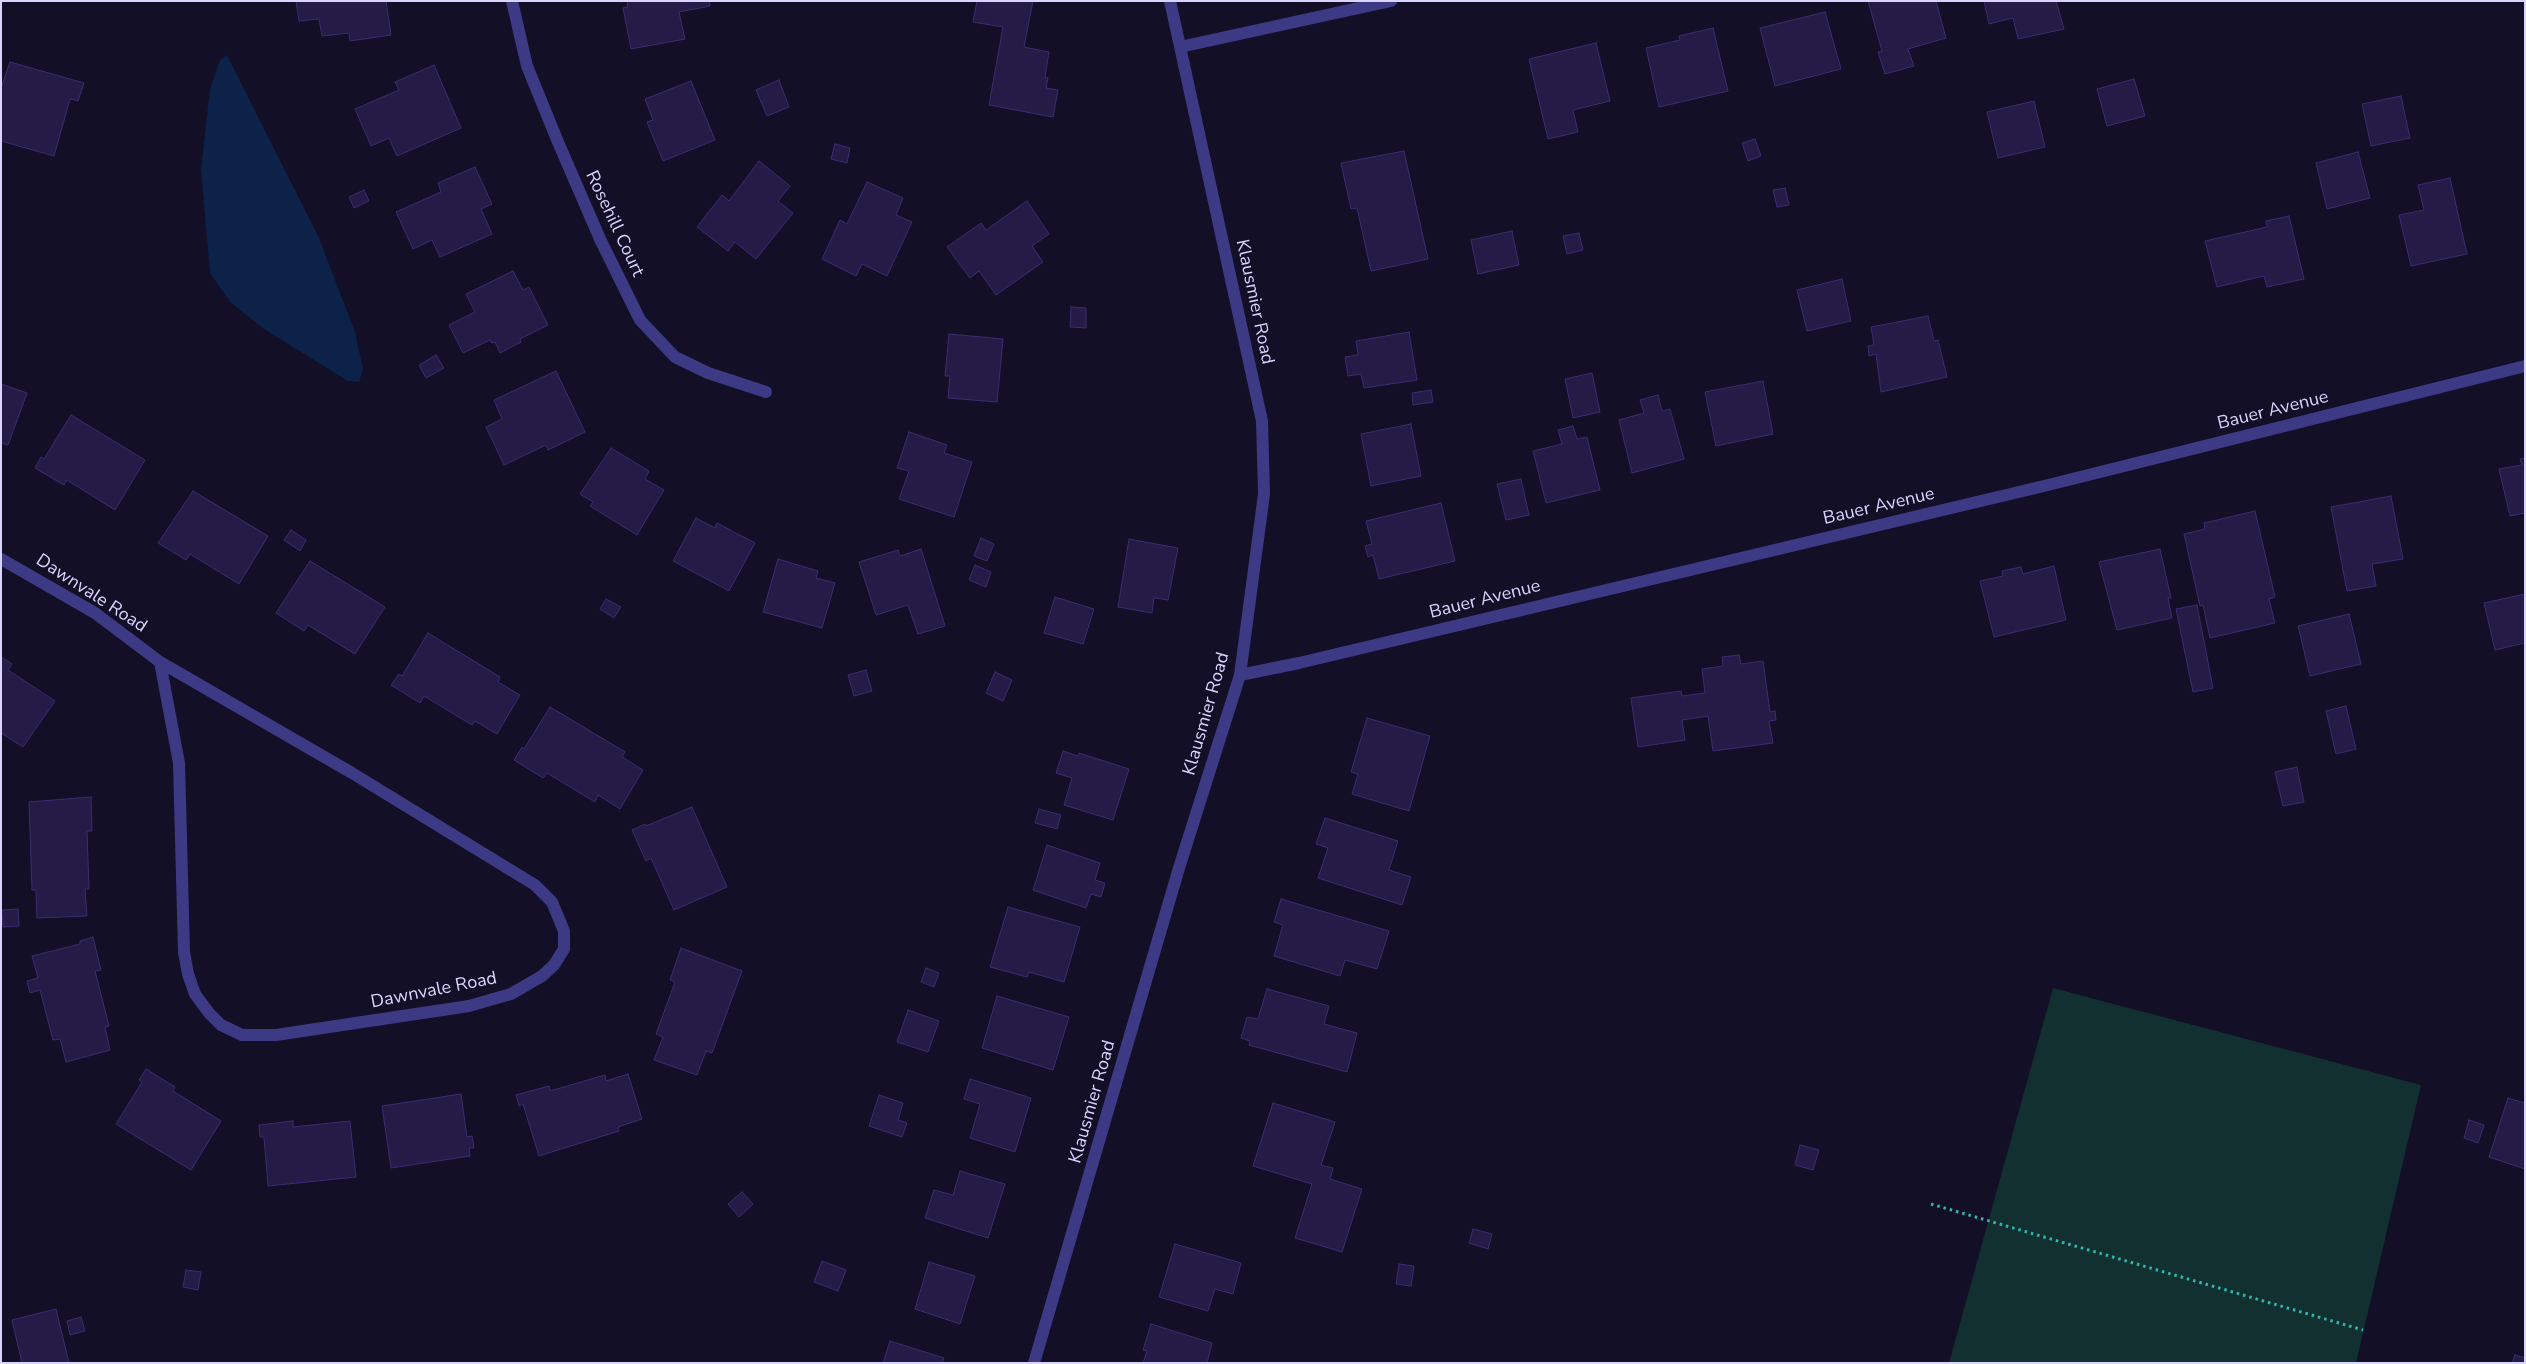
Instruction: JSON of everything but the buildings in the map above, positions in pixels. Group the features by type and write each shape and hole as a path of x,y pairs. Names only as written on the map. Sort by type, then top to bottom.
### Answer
{"street":[{"name":"Rosehill Court","path":"512,1 527,66 537,91 600,239 640,320 675,357 708,373 766,392"},
{"name":"Klausmier Road","path":"1034,1363 1179,868 1240,675 1264,494 1262,421 1170,1"},
{"path":"1180,47 1391,1"},
{"name":"Bauer Avenue","path":"1240,675 1300,663 2027,491 2525,366"},
{"name":"Dawnvale Road","path":"1,559 95,613 160,662 360,778 534,885 552,902 564,931 564,949 554,965 542,976 511,994 470,1006 276,1035 242,1034 221,1025 195,994 185,959 182,924 179,763 160,662"}],"path":[{"path":"1931,1204 2363,1330"}],"green space":[{"path":"2053,988 2421,1085 2356,1363 1949,1363"}],"water":[{"path":"227,55 319,238 355,332 363,369 359,382 348,381 264,329 230,302 210,273 201,169 210,89 220,60"}]}
